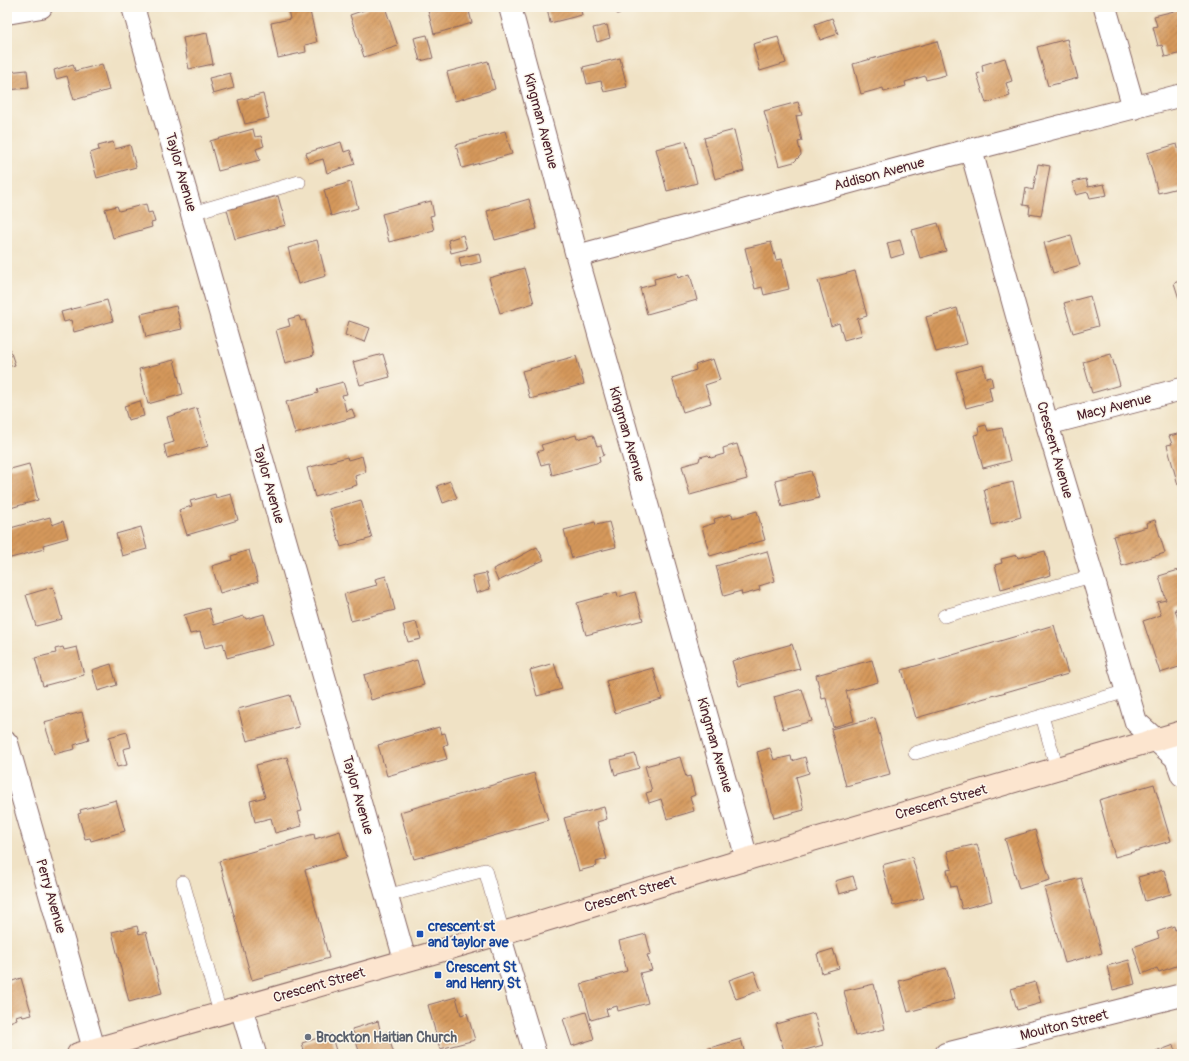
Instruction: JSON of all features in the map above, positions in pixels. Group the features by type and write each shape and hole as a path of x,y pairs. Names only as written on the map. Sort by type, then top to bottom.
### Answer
{"main road":[{"name":"Crescent Street","path":"86,1052 501,933 747,859 1182,732"}],"street":[{"path":"7,12 41,7"},
{"name":"Taylor Avenue","path":"133,7 405,960"},
{"name":"Kingman Avenue","path":"510,7 577,256 747,859"},
{"path":"1105,7 1134,108"},
{"name":"Addison Avenue","path":"577,256 1182,95"},
{"name":"Crescent Avenue","path":"971,150 1046,424 1136,722 1176,758 1182,775"},
{"name":"Macy Avenue","path":"1046,424 1182,389"},
{"name":"Perry Avenue","path":"7,744 86,1052"},
{"path":"501,933 535,1054"},
{"name":"Moulton Street","path":"946,1054 1182,995"},
{"path":"241,1007 255,1054"}],"lane":[{"path":"192,213 219,207 299,182"},
{"path":"944,616 1092,576"},
{"path":"915,753 1127,691"},
{"path":"1042,716 1057,768"},
{"path":"386,896 485,870 501,933"},
{"path":"183,882 220,1013"}],"building":[{"path":"309,7 317,42 305,45 306,52 278,58 271,23 290,19 288,10"},
{"path":"373,7 385,7 398,46 364,57 350,15"},
{"path":"427,7 468,7 472,23 434,34"},
{"path":"547,7 580,7 582,15 550,23"},
{"path":"615,7 631,7 632,10 617,14"},
{"path":"1182,9 1182,53 1165,57 1162,45 1158,46 1153,27 1157,26 1154,16"},
{"path":"832,18 838,34 820,40 815,24"},
{"path":"607,25 610,38 597,42 593,28"},
{"path":"207,33 213,64 189,69 183,38"},
{"path":"427,35 433,58 420,61 414,38"},
{"path":"778,37 786,63 760,71 753,44"},
{"path":"1067,39 1078,78 1048,86 1037,47"},
{"path":"937,41 946,75 926,80 925,76 905,82 906,86 884,92 883,88 861,94 853,64"},
{"path":"620,58 627,87 604,92 601,81 587,84 583,67"},
{"path":"1005,58 1012,81 1006,83 1010,96 986,103 977,74 983,72 982,65"},
{"path":"488,61 495,89 455,101 447,72"},
{"path":"73,64 75,71 102,64 109,90 74,100 67,76 56,79 54,70"},
{"path":"27,70 29,88 7,90 7,72"},
{"path":"230,73 234,88 213,94 209,78"},
{"path":"263,94 269,118 245,124 238,100"},
{"path":"798,102 802,115 796,116 802,141 798,142 801,155 794,162 779,166 764,111"},
{"path":"253,129 255,137 261,136 264,146 256,149 260,160 218,171 210,141"},
{"path":"734,130 744,171 715,179 704,138"},
{"path":"505,131 512,154 462,168 456,145"},
{"path":"686,141 697,183 667,191 656,149"},
{"path":"113,142 115,149 130,145 136,167 97,178 90,153 99,150 98,146"},
{"path":"341,142 344,152 350,150 355,164 327,173 323,159 309,163 306,153"},
{"path":"1177,144 1182,164 1182,187 1158,193 1147,153"},
{"path":"1038,164 1050,166 1041,216 1029,214 1030,206 1023,205 1026,188 1033,190"},
{"path":"1086,179 1088,187 1104,184 1107,195 1090,198 1088,192 1076,195 1072,182"},
{"path":"351,182 358,208 331,216 324,190"},
{"path":"278,196 286,225 235,239 227,210"},
{"path":"529,199 537,229 495,240 487,211"},
{"path":"431,201 434,215 430,216 434,230 389,242 382,214"},
{"path":"146,204 148,213 152,212 155,222 151,223 152,227 113,238 105,209 117,206 119,211"},
{"path":"938,223 946,251 920,258 912,230"},
{"path":"463,235 467,249 451,253 448,240"},
{"path":"1071,235 1080,265 1053,273 1044,243"},
{"path":"317,240 326,276 298,284 288,248"},
{"path":"900,240 904,254 891,258 887,243"},
{"path":"771,242 776,260 782,259 789,289 764,295 762,287 755,289 745,248"},
{"path":"479,253 481,262 461,267 459,258"},
{"path":"524,268 534,303 500,313 489,278"},
{"path":"855,271 867,316 857,319 862,335 844,340 839,323 831,326 818,281"},
{"path":"677,273 678,278 690,274 697,300 647,314 640,288 655,284 654,279"},
{"path":"1182,280 1182,308 1174,283"},
{"path":"1090,296 1098,326 1073,333 1064,303"},
{"path":"107,300 113,321 74,332 71,320 64,322 61,312"},
{"path":"176,306 182,329 146,337 141,314"},
{"path":"957,308 967,344 936,352 926,317"},
{"path":"299,316 301,321 305,320 314,355 285,363 276,330 290,326 288,319"},
{"path":"349,321 370,328 365,342 345,335"},
{"path":"7,341 15,365 7,367"},
{"path":"383,354 390,377 360,385 353,362"},
{"path":"1111,354 1120,385 1092,393 1083,362"},
{"path":"576,356 584,384 530,399 522,371"},
{"path":"713,359 720,380 705,385 711,403 683,412 672,378 696,370 695,365"},
{"path":"174,360 183,394 148,404 139,369"},
{"path":"983,365 986,378 991,377 993,386 989,387 992,401 966,408 956,372"},
{"path":"343,382 347,394 342,395 346,411 352,409 355,417 295,434 286,402 318,393 317,389"},
{"path":"140,401 144,416 128,420 124,406"},
{"path":"197,408 208,446 167,458 164,445 174,442 167,417"},
{"path":"986,425 988,431 1002,428 1010,461 983,468 974,435 979,434 978,427"},
{"path":"1182,433 1182,484 1178,485 1167,445 1172,444 1169,436"},
{"path":"576,435 577,439 593,435 597,446 601,445 604,455 599,457 600,462 552,475 549,463 541,465 537,452 543,450 541,445"},
{"path":"737,444 747,479 690,495 682,466 699,461 700,457 708,455 711,458 724,454 723,448"},
{"path":"362,456 366,472 355,476 357,485 315,497 307,468 347,457 348,460"},
{"path":"29,464 38,500 7,509 7,470"},
{"path":"811,471 819,498 782,507 775,480"},
{"path":"450,481 457,498 443,503 437,486"},
{"path":"1013,482 1021,517 992,525 984,489"},
{"path":"215,494 216,498 231,494 238,520 187,535 179,510 192,506 190,501"},
{"path":"361,500 372,538 341,547 329,509"},
{"path":"757,511 765,540 710,556 702,527 715,523 714,519 732,514 733,518"},
{"path":"50,517 52,525 63,521 68,538 43,545 44,549 7,559 7,529"},
{"path":"1155,520 1165,553 1122,566 1113,536 1147,527 1146,523"},
{"path":"595,522 596,525 609,522 616,547 572,558 564,530"},
{"path":"141,527 147,549 122,556 116,534"},
{"path":"537,547 544,560 498,581 493,569"},
{"path":"249,550 258,582 220,593 212,566 232,560 231,556"},
{"path":"767,551 775,581 759,586 760,590 742,595 741,591 724,596 716,566"},
{"path":"1045,551 1051,575 1001,589 995,565 1002,563 1001,559 1017,555 1018,558"},
{"path":"1182,569 1182,607 1175,609 1182,632 1182,666 1160,673 1143,621 1161,615 1157,602 1166,600 1159,576"},
{"path":"486,573 490,589 476,593 472,576"},
{"path":"386,576 395,610 351,621 344,594 377,585 375,579"},
{"path":"53,587 62,619 36,626 26,595"},
{"path":"617,592 618,597 635,592 643,620 586,635 577,603"},
{"path":"209,608 214,625 244,616 246,619 264,614 273,645 227,658 223,643 205,648 200,632 190,634 184,615"},
{"path":"416,622 421,639 408,642 403,625"},
{"path":"1054,625 1068,674 916,718 902,670"},
{"path":"792,644 800,669 739,686 732,661"},
{"path":"63,647 64,650 77,647 84,675 43,686 35,658 56,653 55,649"},
{"path":"417,660 424,685 371,700 364,675"},
{"path":"872,660 878,682 846,691 854,721 833,727 826,698 822,699 816,675"},
{"path":"554,663 562,689 537,696 530,670"},
{"path":"111,664 117,685 98,691 92,670"},
{"path":"653,668 662,699 615,713 606,681"},
{"path":"802,689 812,721 783,729 774,697"},
{"path":"290,695 299,727 247,741 238,709"},
{"path":"82,712 89,740 74,745 75,749 54,754 44,722"},
{"path":"875,718 890,774 846,786 831,729"},
{"path":"439,727 441,734 445,733 448,744 443,746 447,759 387,776 378,745"},
{"path":"127,732 131,747 123,749 127,765 117,767 109,737"},
{"path":"770,748 774,760 791,756 792,761 805,757 809,773 796,777 804,810 774,818 757,752"},
{"path":"635,754 639,768 615,775 611,760"},
{"path":"287,757 302,811 298,812 302,826 275,833 271,818 255,822 250,801 265,797 256,765"},
{"path":"680,757 686,777 690,776 695,795 690,797 694,811 667,819 661,799 649,803 646,793 652,791 645,766"},
{"path":"534,773 548,820 414,859 400,812"},
{"path":"1154,784 1171,841 1115,857 1099,800"},
{"path":"116,800 125,831 91,841 90,838 85,839 78,814 81,813 80,810"},
{"path":"604,807 607,819 597,822 607,859 596,862 597,866 579,871 564,818"},
{"path":"1035,830 1050,880 1019,889 1005,839"},
{"path":"340,831 347,857 305,870 329,958 252,980 219,861 314,834 315,839"},
{"path":"977,844 992,901 962,909 956,886 951,887 947,870 952,869 947,851"},
{"path":"912,857 924,898 893,906 882,865"},
{"path":"1164,870 1171,894 1145,901 1138,877"},
{"path":"853,876 857,889 839,894 835,881"},
{"path":"1081,878 1102,953 1065,963 1044,888"},
{"path":"137,926 139,934 146,932 162,993 129,1002 112,932"},
{"path":"1174,926 1175,930 1182,927 1182,964 1159,972 1157,968 1142,974 1133,947 1159,938 1157,932"},
{"path":"646,934 651,954 647,955 652,970 640,973 648,1003 618,1011 617,1006 606,1009 608,1015 591,1020 581,984 627,971 619,941"},
{"path":"833,949 839,968 822,973 817,954"},
{"path":"1129,960 1135,984 1113,990 1107,966"},
{"path":"946,968 955,999 908,1012 899,981"},
{"path":"754,971 761,990 736,999 729,980"},
{"path":"21,978 32,1015 23,1017 22,1014 16,1016 17,1019 7,1023 7,983"},
{"path":"1035,982 1041,1003 1017,1010 1011,989"},
{"path":"874,984 885,1029 855,1036 844,991"},
{"path":"456,997 461,1015 467,1013 475,1040 440,1049 428,1005"},
{"path":"586,1012 594,1039 572,1046 563,1019"},
{"path":"814,1013 823,1045 791,1054 785,1054 776,1024"},
{"path":"378,1021 381,1034 387,1032 394,1054 360,1054 352,1029"},
{"path":"331,1034 337,1054 305,1054 302,1043"},
{"path":"741,1039 745,1054 704,1054 703,1050"},
{"path":"1174,1045 1177,1054 1150,1054"}],"place":[{"name":"crescent st and taylor ave","path":"420,934"},
{"name":"Crescent St and Henry St","path":"438,975"},
{"name":"Brockton Haitian Church","path":"308,1037"}]}
